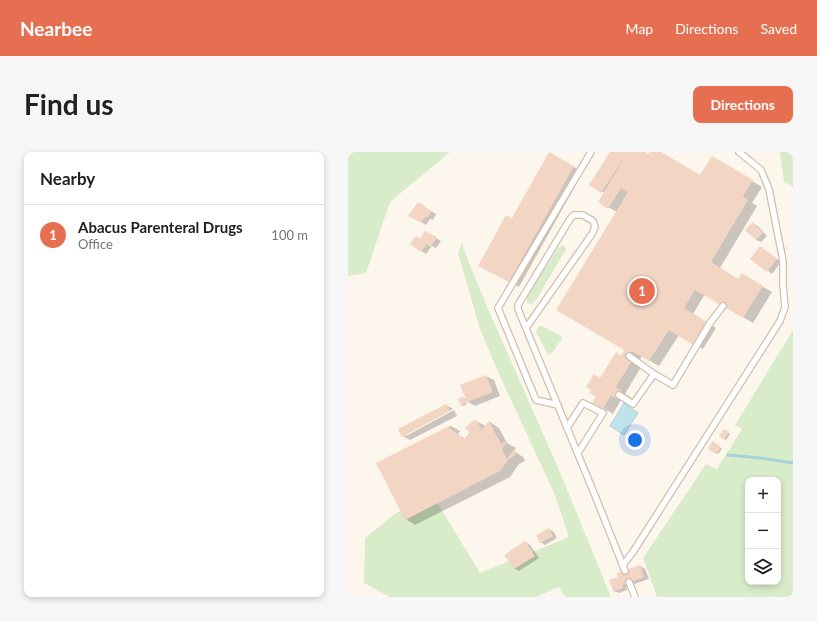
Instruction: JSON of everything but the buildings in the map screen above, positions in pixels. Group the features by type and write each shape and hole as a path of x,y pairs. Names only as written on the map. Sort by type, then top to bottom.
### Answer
{"lane":[{"path":"558,404 536,400 498,308 591,152"},
{"path":"623,564 633,552 780,321 785,307 783,261 769,189 761,170 739,152"},
{"path":"526,328 592,234 595,227 593,221 583,215 574,215 570,219 518,305 518,309 625,571"},
{"path":"629,356 654,374 673,385 710,323 723,306"},
{"path":"619,395 633,404 654,374"},
{"path":"567,428 583,403 603,413 578,454"},
{"path":"629,582 636,597"}],"green space":[{"path":"348,152 450,152 390,202 366,273 348,276"},
{"path":"780,152 793,152 793,187 784,182"},
{"path":"462,243 488,309 559,470 611,597 565,597 559,587 536,597 390,597 364,583 365,538 396,513 432,494 480,573 569,537 555,495 498,372 480,329 458,253"},
{"path":"562,245 566,248 565,251 536,300 530,304 527,302 527,295 559,247"},
{"path":"538,326 542,326 561,336 562,339 551,354 548,355 536,332"},
{"path":"793,330 793,597 657,597 643,558 706,464 717,469 742,429 735,425"}],"water":[{"path":"624,403 638,413 624,435 610,426"}],"waterway":[{"path":"728,455 793,463"},
{"path":"790,597 793,594"}],"place":[{"name":"Abacus Parenteral Drugs","path":"642,291"}]}
